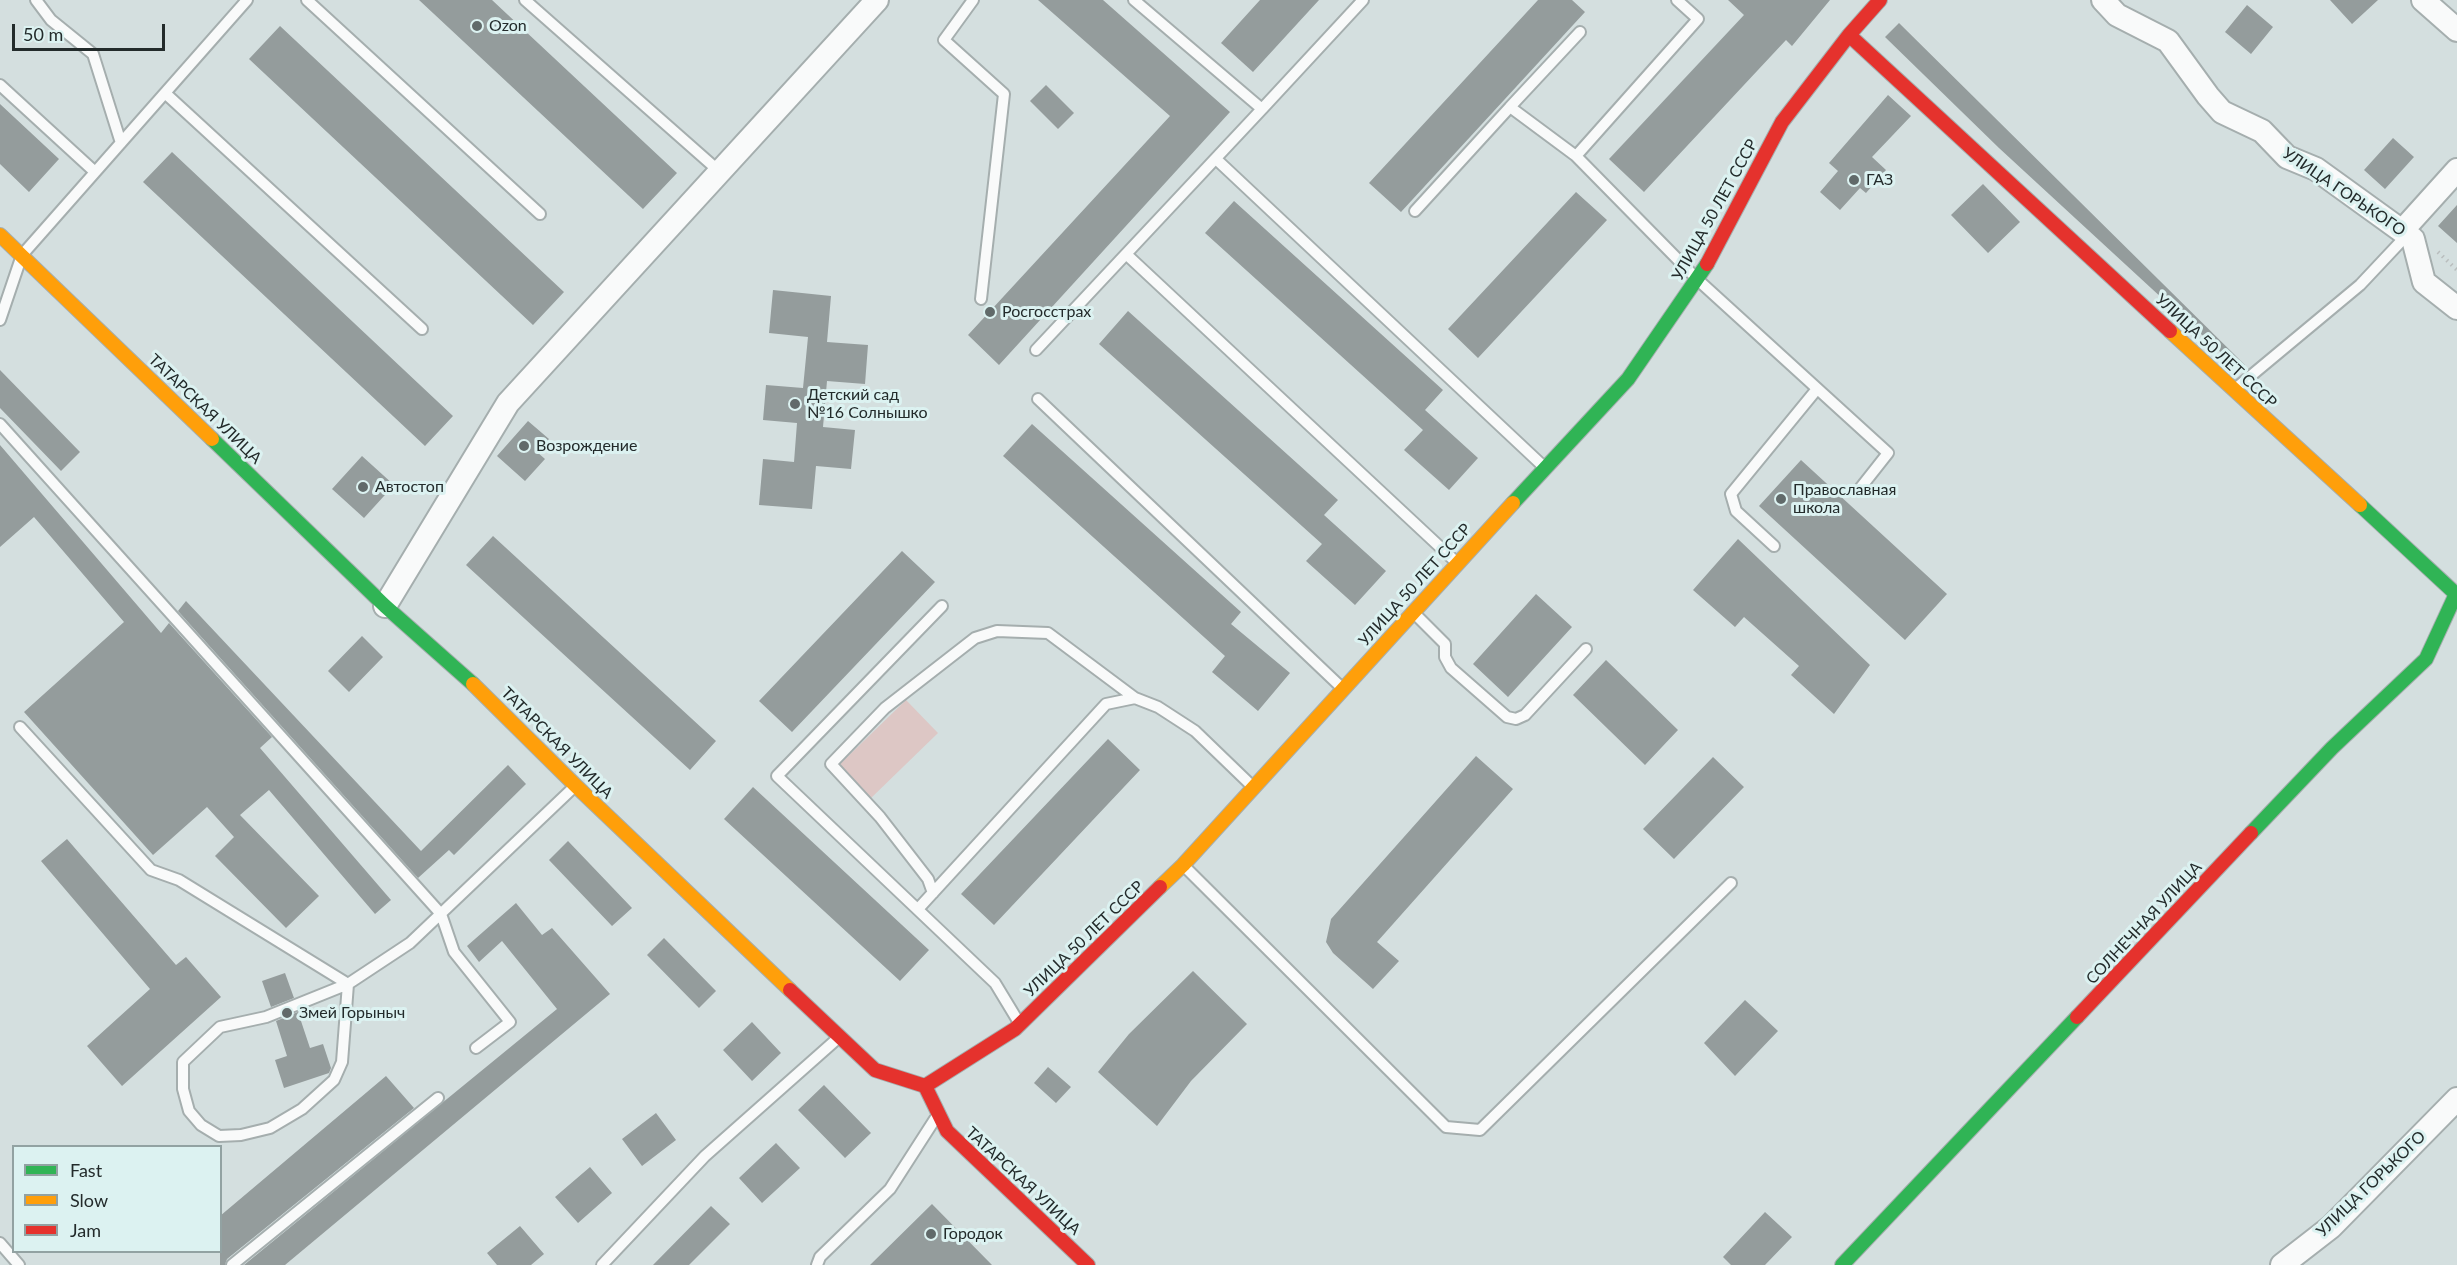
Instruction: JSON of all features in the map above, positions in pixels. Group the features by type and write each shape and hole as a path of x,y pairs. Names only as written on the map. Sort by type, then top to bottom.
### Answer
{"street":[{"path":"385,606 508,403 877,0"},
{"name":"УЛИЦА 50 ЛЕТ СССР","path":"925,1086 960,1066 1020,1024 1183,865 1457,563 1629,379 1698,280 1782,122 1849,35 1880,0"},
{"name":"УЛИЦА ГОРЬКОГО","path":"2103,0 2117,15 2168,41 2222,112 2262,131 2287,157 2316,169 2413,239 2424,282 2457,308"},
{"path":"2423,0 2457,30"},
{"name":"УЛИЦА 50 ЛЕТ СССР","path":"1849,35 2456,594"},
{"path":"2405,233 2457,170"},
{"name":"ТАТАРСКАЯ УЛИЦА","path":"0,236 385,606 476,687 576,786 875,1070 925,1086 947,1131 1082,1263"},
{"name":"СОЛНЕЧНАЯ УЛИЦА","path":"1842,1265 2332,748 2426,659 2456,594"},
{"name":"УЛИЦА ГОРЬКОГО","path":"2282,1265 2331,1227 2457,1099"}],"lane":[{"path":"36,0 51,20 93,54 121,143"},
{"path":"0,320 22,255 248,0"},
{"path":"307,0 540,214"},
{"path":"525,0 720,172"},
{"path":"973,0 944,40 1004,94 981,299"},
{"path":"1134,0 1262,109"},
{"path":"1036,350 1363,0"},
{"path":"1576,156 1698,19 1677,0"},
{"path":"1415,211 1580,32"},
{"path":"0,85 95,172"},
{"path":"165,93 422,329"},
{"path":"1510,107 1576,156 1698,280 1888,453 1858,491"},
{"path":"1216,159 1545,468"},
{"path":"2234,390 2360,285 2405,233"},
{"path":"1126,254 1457,563"},
{"path":"1774,546 1736,512 1731,494 1817,389"},
{"path":"1038,399 1343,689"},
{"path":"0,424 441,914 454,952 510,1022 476,1048"},
{"path":"942,606 777,776 995,983 1020,1024"},
{"path":"1413,612 1445,644 1446,657 1451,668 1506,717 1516,719 1525,715 1586,649"},
{"path":"933,893 928,879 887,826 831,764 885,708 975,638 997,631 1048,633 1135,698 1158,707 1195,731 1254,787"},
{"path":"918,909 1106,704 1135,698"},
{"path":"20,727 151,870 179,880 348,984"},
{"path":"348,984 342,1062 334,1080 302,1109 270,1128 241,1136 219,1136 201,1125 189,1111 183,1089 183,1062 220,1027 266,1017 348,984 410,943 576,786"},
{"path":"1183,865 1446,1127 1480,1130 1731,883"},
{"path":"602,1265 705,1156 839,1036"},
{"path":"232,1265 438,1098"},
{"path":"818,1265 820,1257 890,1189 938,1113"},
{"path":"0,1243 19,1265"}],"shaded area":[{"path":"906,700 938,733 869,800 837,767"}],"building":[{"path":"419,0 492,0 677,173 643,209"},
{"path":"1038,0 1103,0 1230,112 999,365 968,335 1170,116"},
{"path":"1260,0 1319,0 1253,72 1221,43"},
{"path":"1538,0 1572,0 1585,12 1401,212 1369,183"},
{"path":"1728,0 1830,0 1792,46 1786,40 1644,192 1609,159 1744,15"},
{"path":"2330,0 2378,0 2352,24"},
{"path":"2247,5 2273,27 2251,54 2225,32"},
{"path":"1899,23 2245,365 2240,370 1999,148 1885,37"},
{"path":"280,26 564,292 533,325 249,59"},
{"path":"1046,85 1074,113 1058,129 1030,101"},
{"path":"1888,95 1911,116 1872,157 1886,170 1866,193 1860,188 1840,210 1820,192 1838,171 1829,163"},
{"path":"0,104 59,159 29,192 0,164"},
{"path":"2393,138 2414,157 2385,189 2364,170"},
{"path":"172,152 453,416 425,446 143,182"},
{"path":"1983,184 2020,222 1988,253 1951,215"},
{"path":"1576,192 1607,220 1478,358 1448,329"},
{"path":"1234,201 1443,390 1425,410 1478,458 1449,490 1404,450 1423,430 1205,233"},
{"path":"2457,205 2457,243 2438,226"},
{"name":"Детский сад №16 Солнышко","path":"773,290 831,296 827,342 868,345 865,384 827,381 823,427 855,430 851,469 816,466 812,509 759,505 763,459 794,462 797,423 763,420 766,385 803,388 808,337 769,333"},
{"path":"1128,311 1338,500 1324,515 1386,571 1355,605 1306,561 1322,544 1099,344"},
{"path":"0,370 80,452 61,471 0,408"},
{"name":"Возрождение","path":"528,421 549,439 537,452 545,459 525,481 497,456"},
{"path":"1032,424 1241,612 1231,624 1290,673 1258,711 1212,672 1225,656 1003,456"},
{"path":"0,445 161,633 169,623 272,737 260,748 391,900 375,914 269,790 240,815 319,896 286,928 215,856 234,837 207,807 153,855 24,712 124,622 34,517 0,547"},
{"name":"Автостоп","path":"362,456 394,485 364,518 332,489"},
{"path":"1801,460 1947,594 1905,640 1759,506"},
{"path":"493,536 716,741 690,770 466,565"},
{"path":"1738,539 1870,665 1834,714 1791,675 1799,666 1744,617 1735,627 1693,590"},
{"path":"902,551 935,582 792,732 759,701"},
{"path":"1536,594 1572,627 1508,697 1473,664"},
{"path":"186,601 421,851 508,765 526,784 454,855 449,850 418,878 178,611"},
{"path":"362,636 383,657 349,692 328,671"},
{"path":"1606,660 1678,730 1645,765 1573,695"},
{"path":"1108,739 1140,770 994,925 961,894"},
{"path":"1476,756 1513,789 1377,942 1399,961 1373,989 1333,953 1326,942 1331,919"},
{"path":"1713,757 1744,787 1674,859 1643,829"},
{"path":"753,787 929,950 900,981 724,819"},
{"path":"67,839 176,965 186,957 221,997 122,1086 87,1046 150,989 41,861"},
{"path":"568,841 632,908 612,926 549,860"},
{"path":"516,903 542,935 552,928 610,994 285,1265 244,1265 557,1009 502,941 479,962 467,946"},
{"path":"664,938 716,991 699,1008 647,955"},
{"path":"1193,971 1247,1024 1191,1081 1157,1126 1098,1072 1129,1034"},
{"path":"285,973 294,998 271,1007 262,981"},
{"path":"1745,1000 1778,1031 1735,1076 1704,1043"},
{"path":"298,1012 310,1048 323,1044 331,1068 329,1073 284,1088 275,1060 287,1056 276,1021"},
{"path":"752,1022 781,1053 752,1081 723,1050"},
{"path":"1048,1067 1071,1087 1056,1103 1034,1083"},
{"path":"386,1076 414,1108 227,1259 225,1265 220,1265 222,1214"},
{"path":"824,1085 871,1133 845,1158 798,1110"},
{"path":"656,1113 676,1140 642,1166 622,1139"},
{"path":"776,1143 800,1168 762,1203 739,1178"},
{"path":"590,1167 612,1193 578,1223 555,1197"},
{"name":"Городок","path":"932,1204 992,1265 870,1265"},
{"path":"711,1206 730,1224 689,1265 653,1265"},
{"path":"1765,1212 1792,1237 1765,1265 1731,1265 1723,1257"},
{"path":"520,1226 544,1254 531,1265 497,1265 487,1253"}],"traffic: fast":[{"path":"1513,503 1628,379 1707,264"},
{"path":"212,439 385,606 473,684"},
{"path":"2251,833 2332,748 2426,659 2456,594 2360,505"},
{"path":"1842,1265 2077,1017"}],"traffic: slow":[{"path":"0,235 212,439"},
{"path":"2170,331 2360,505"},
{"path":"1160,887 1183,865 1513,503"},
{"path":"473,684 576,786 790,990"}],"traffic: jam":[{"path":"1707,264 1782,122 1849,35 1880,0"},
{"path":"1849,35 2170,331"},
{"path":"2077,1017 2251,833"},
{"path":"925,1086 1015,1029 1160,887"},
{"path":"790,990 875,1070 925,1086 947,1131 1088,1265"}],"place":[{"name":"Ozon","path":"477,26"},
{"name":"ГАЗ","path":"1854,180"},
{"name":"Росгосстрах","path":"990,312"},
{"name":"Детский сад №16 Солнышко","path":"795,404"},
{"name":"Возрождение","path":"524,446"},
{"name":"Автостоп","path":"363,487"},
{"name":"Православная школа","path":"1781,499"},
{"name":"Змей Горыныч","path":"287,1013"},
{"name":"Городок","path":"931,1234"}]}
